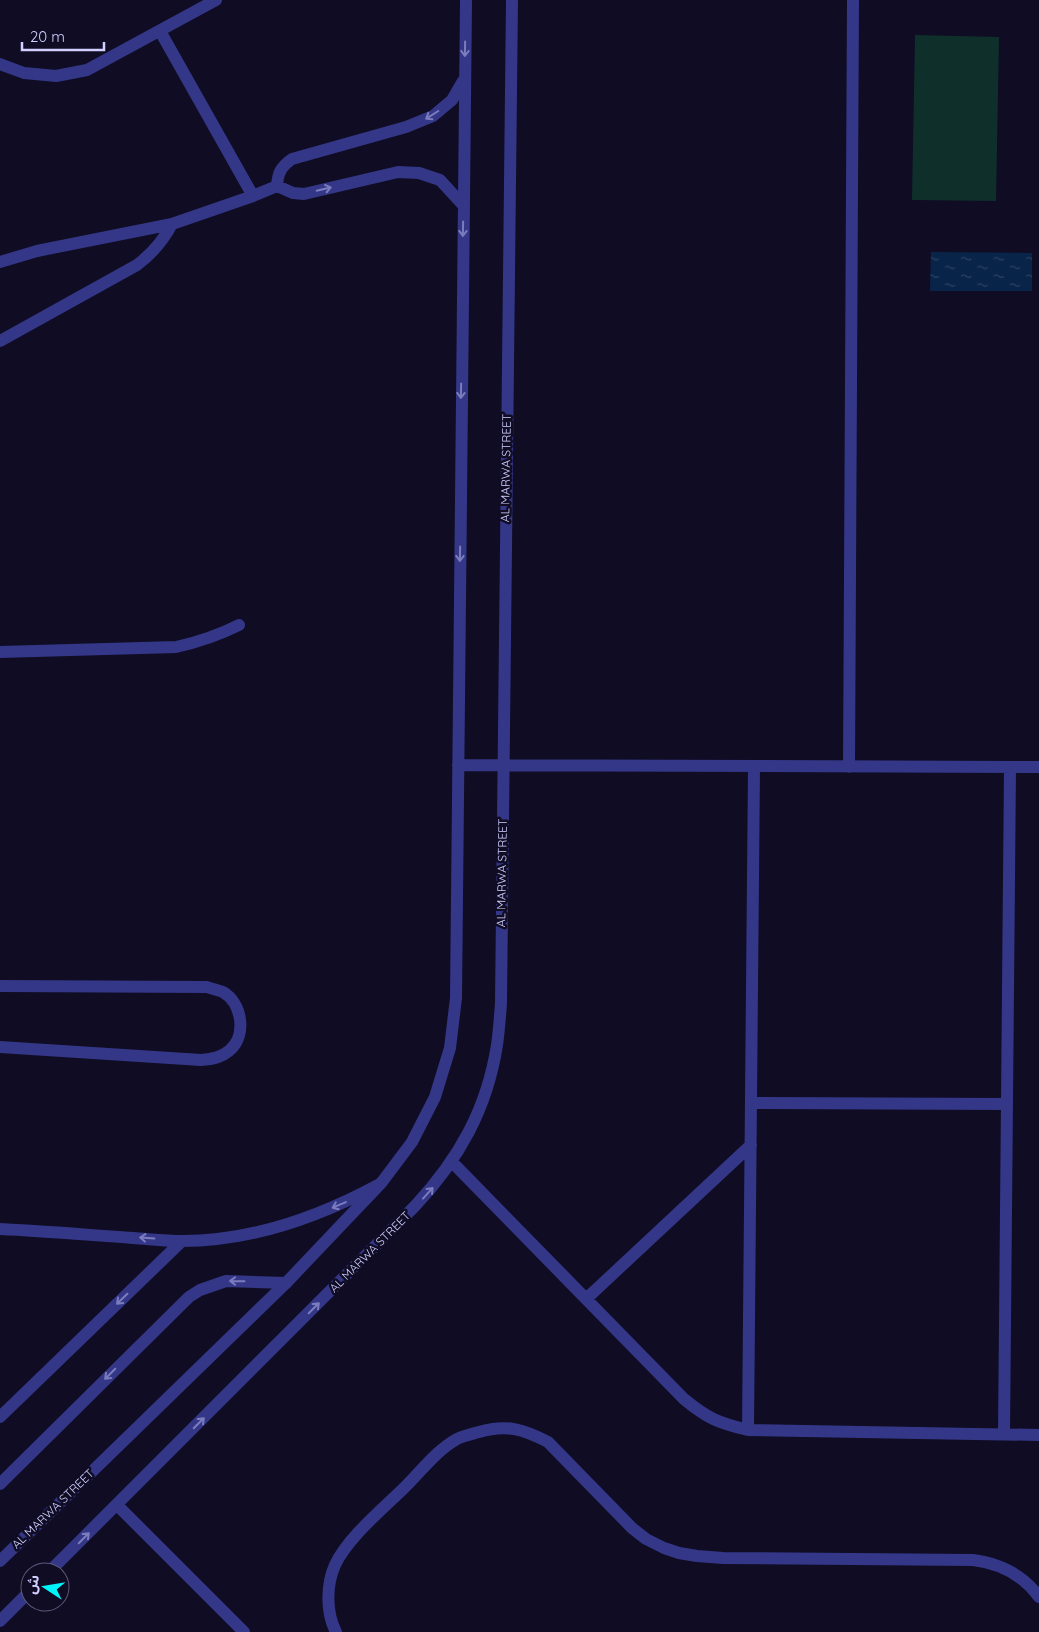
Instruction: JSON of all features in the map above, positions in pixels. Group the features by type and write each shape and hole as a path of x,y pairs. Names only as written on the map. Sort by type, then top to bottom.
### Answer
{"street":[{"path":"0,64 24,73 56,76 88,70 216,0"},
{"name":"AL MARWA STREET","path":"0,1561 286,1282 382,1182 416,1134 435,1096 450,1048 456,998 466,0"},
{"name":"AL MARWA STREET","path":"59,1562 435,1185 452,1162 473,1125 488,1086 497,1045 501,1003 512,0"},
{"path":"849,767 853,0"},
{"path":"160,31 253,196"},
{"path":"277,186 278,173 292,159 406,128 433,116 452,100 464,80"},
{"path":"0,262 37,251 172,224 277,186 294,193 304,194 398,172 419,173 440,180 463,205"},
{"path":"0,341 137,265 152,254 172,224"},
{"path":"0,652 176,647 219,635 239,625"},
{"path":"458,766 1039,767"},
{"path":"748,1430 754,767"},
{"path":"1004,1434 1010,767"},
{"path":"0,986 208,987 223,992 235,1004 241,1019 239,1035 231,1050 217,1058 201,1060 0,1047"},
{"path":"751,1103 1007,1104"},
{"path":"586,1299 750,1145"},
{"path":"452,1162 684,1398 703,1414 724,1424 748,1430 1039,1435"},
{"path":"0,1229 182,1241 224,1238 266,1230 306,1219 346,1202 382,1182"},
{"path":"0,1417 182,1241"},
{"path":"0,1484 189,1297 200,1290 226,1281 286,1282"},
{"path":"336,1632 332,1625 329,1609 330,1578 335,1564 354,1537 439,1453 457,1439 503,1427 532,1433 548,1442 632,1528 646,1539 679,1553 723,1558 973,1560 989,1562 1003,1567 1032,1587 1039,1597"},
{"path":"117,1505 244,1632"},
{"path":"0,1621 20,1601"}],"green space":[{"path":"915,35 999,37 996,201 912,200"}],"water":[{"path":"931,252 1032,253 1032,291 930,291"}]}
